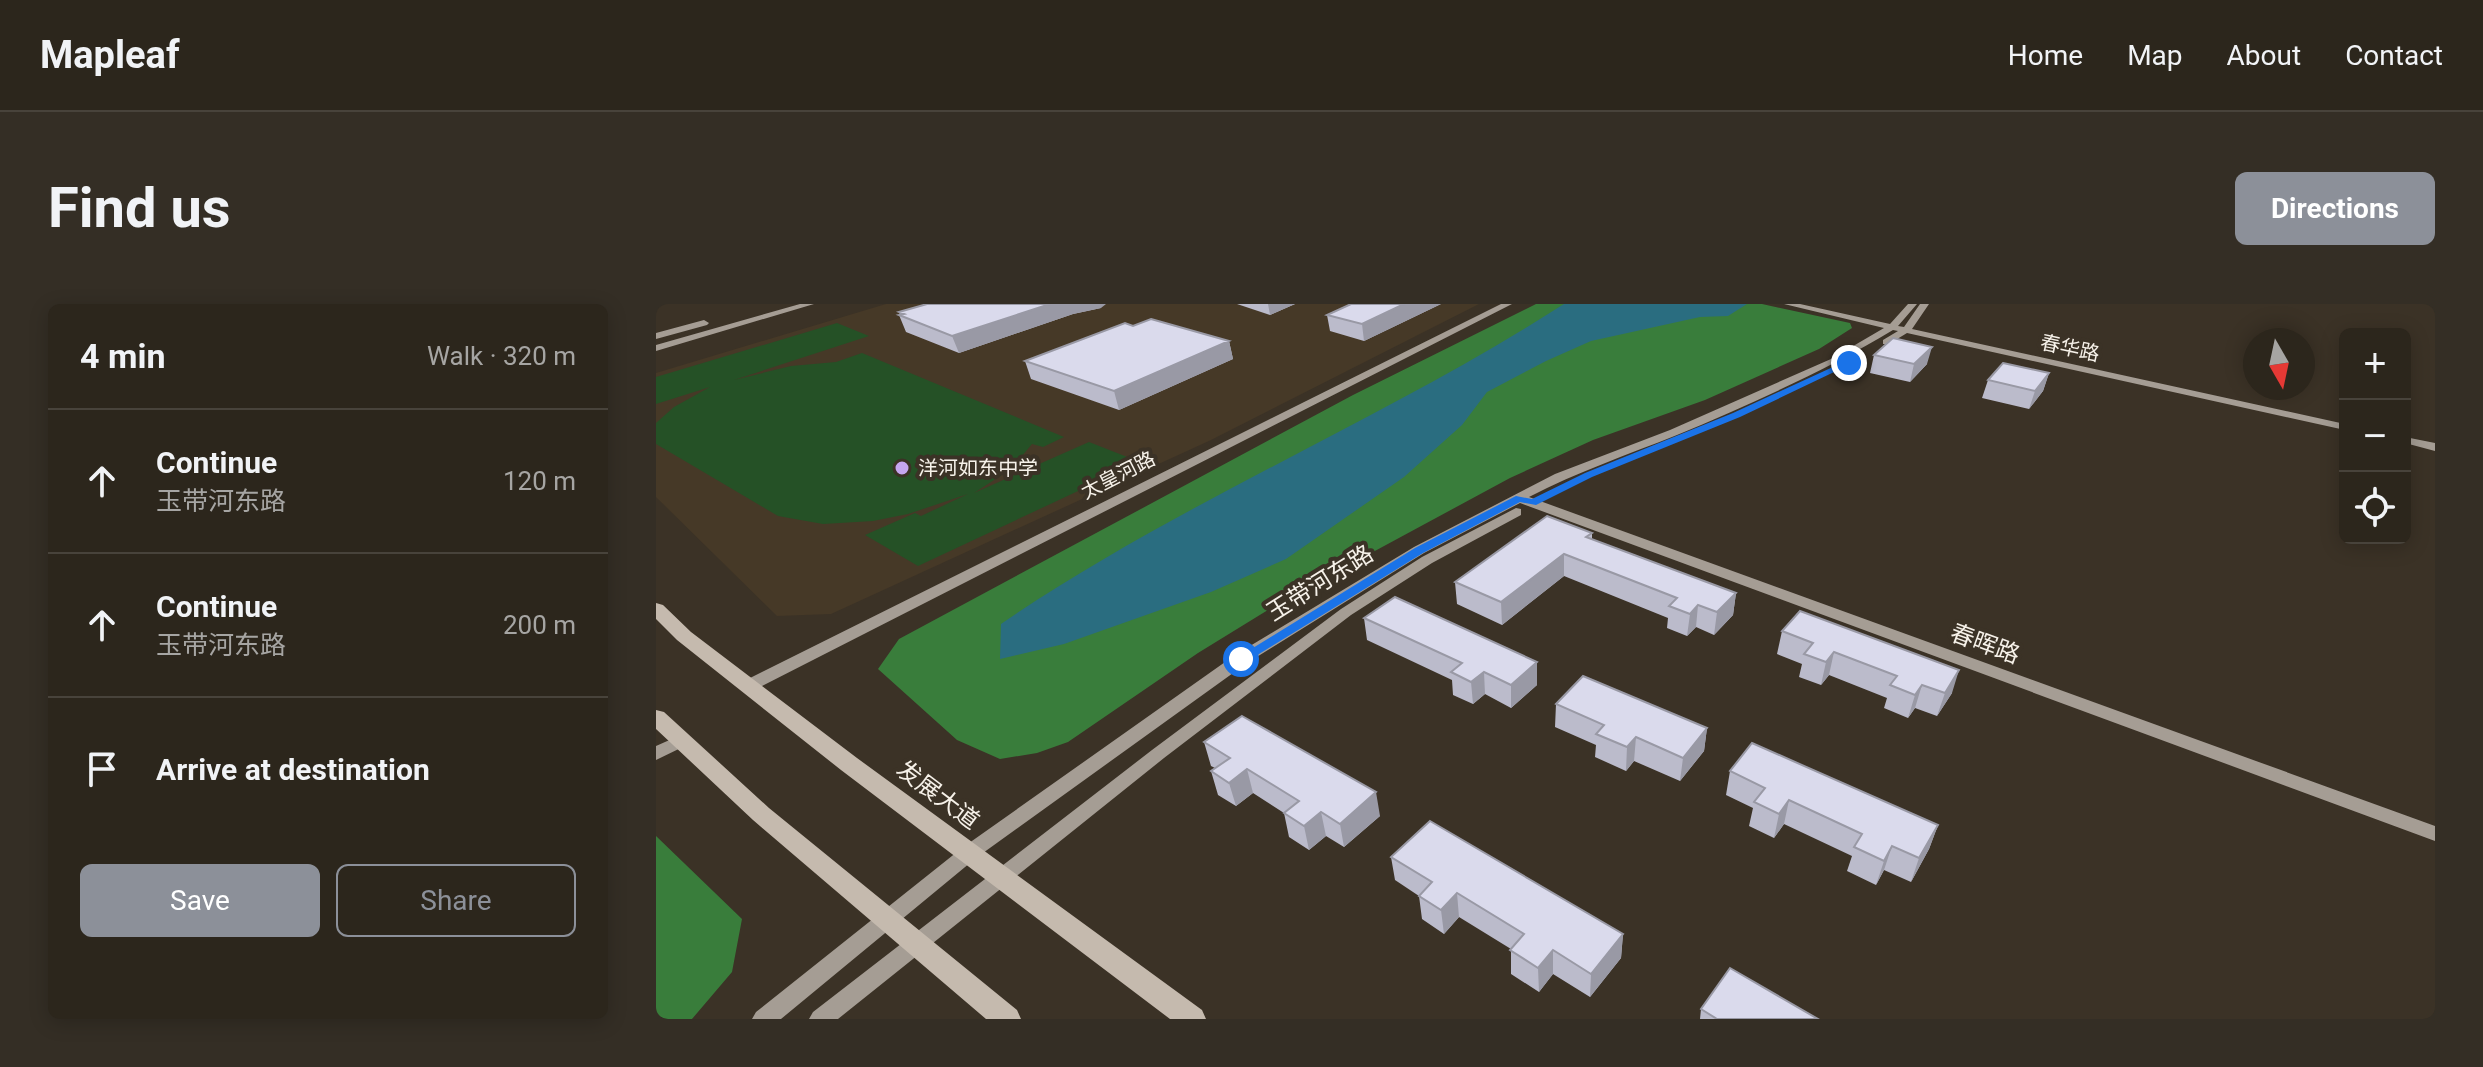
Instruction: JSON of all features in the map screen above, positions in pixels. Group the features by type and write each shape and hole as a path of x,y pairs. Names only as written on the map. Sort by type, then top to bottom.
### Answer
{"main road":[{"name":"发展大道","path":"656,609 684,636 748,686 1192,1019"},
{"path":"666,731 1007,1019"}],"street":[{"path":"656,336 771,304"},
{"path":"656,348 810,304"},
{"name":"太皇河路","path":"748,686 1508,304"},
{"name":"春华路","path":"1788,304 2339,426"},
{"name":"玉带河东路","path":"1899,329 1913,304"},
{"name":"玉带河东路","path":"764,1019 969,853 1241,659 1419,550 1526,500 1785,394 1849,363 1899,329 1925,304"},
{"path":"2411,441 2435,447"},
{"name":"玉带河东路","path":"821,1019 1346,612 1526,500"},
{"name":"春晖路","path":"1526,500 2435,834"},
{"path":"656,754 666,731"}],"shaded area":[{"name":"洋河如东中学","path":"886,304 1479,304 1211,440 831,614 777,616 656,497 656,373"}],"green space":[{"path":"1536,304 1762,304 1850,323 1852,328 1819,349 1705,400 1593,440 1510,478 1286,599 1198,653 1068,742 1037,753 1000,759 957,740 878,669 899,639 1353,395"},
{"path":"837,323 869,336 734,380 791,366 836,362 862,353 1064,437 1043,447 1032,444 1011,469 974,493 1089,442 1140,462 918,566 865,535 915,513 921,516 968,494 908,514 873,521 823,524 778,516 656,444 656,423 674,407 710,387 656,404 656,377"},
{"path":"656,836 742,919 732,972 692,1019 656,1019"}],"water":[{"path":"1564,304 1747,304 1728,316 1700,317 1591,341 1546,361 1487,392 1462,425 1404,477 1286,559 1211,592 1064,644 1000,659 1001,624 1069,580 1209,500 1424,386"}],"building":[{"path":"927,304 1050,304 952,336 899,315 904,314 899,312"},
{"path":"1351,304 1404,304 1362,324 1327,315"},
{"path":"1151,319 1229,341 1114,391 1025,361 1125,323 1133,326"},
{"path":"1893,338 1932,347 1914,364 1874,355"},
{"path":"2003,363 2049,373 2035,391 1988,380"},
{"path":"1547,516 1592,533 1586,537 1736,593 1717,612 1698,605 1690,614 1669,606 1677,598 1564,554 1501,602 1455,582"},
{"path":"1395,597 1537,662 1511,685 1484,672 1471,682 1451,672 1462,663 1364,618"},
{"path":"1800,611 1959,670 1945,693 1922,685 1915,695 1890,685 1897,676 1834,652 1826,662 1804,654 1813,643 1782,631"},
{"path":"1583,676 1707,728 1683,758 1636,737 1627,747 1596,734 1604,725 1556,704"},
{"path":"1242,716 1376,792 1340,824 1321,812 1304,826 1284,813 1299,801 1247,769 1229,783 1211,771 1230,758 1204,742"},
{"path":"1752,743 1938,825 1919,858 1892,846 1884,861 1854,847 1862,834 1789,800 1779,814 1754,802 1765,788 1730,771"},
{"path":"1430,821 1623,934 1591,974 1553,950 1538,968 1510,950 1524,934 1457,893 1441,910 1419,896 1432,882 1391,857"},
{"path":"1730,968 1818,1019 1717,1019 1701,1009"}],"place":[{"name":"洋河如东中学","path":"902,468"}],"route":[{"path":"1241,659 1419,550 1519,498 1533,503 1588,475 1737,415 1849,363"}]}
